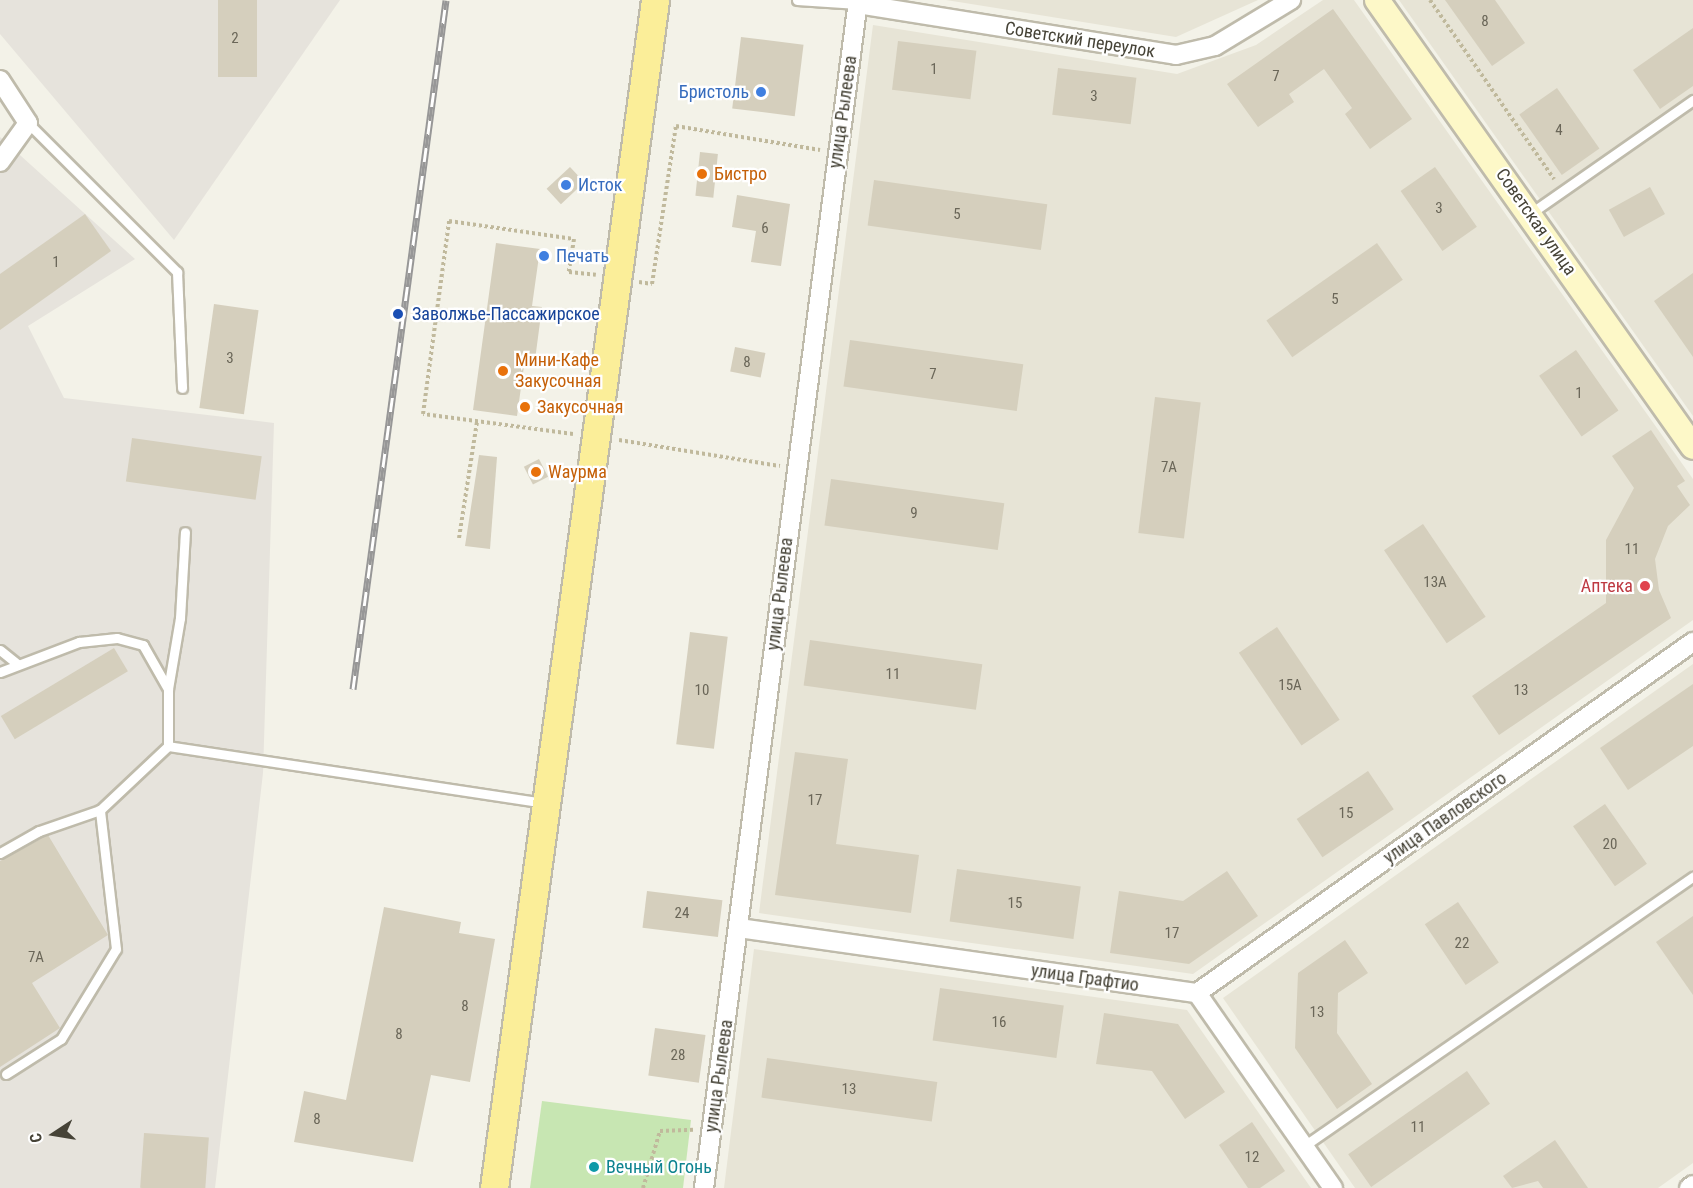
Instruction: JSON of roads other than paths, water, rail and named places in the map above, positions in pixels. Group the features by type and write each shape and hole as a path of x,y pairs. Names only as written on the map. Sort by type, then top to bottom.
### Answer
{"main road":[{"path":"494,1188 655,0"}],"street":[{"name":"Советский переулок","path":"858,2 1176,56 1215,46 1291,0"},
{"name":"Советская улица","path":"1377,0 1531,213 1693,447"},
{"name":"улица Рылеева","path":"704,1188 858,2"},
{"path":"0,80 28,123 0,162"},
{"name":"улица Павловского","path":"1197,993 1693,642"},
{"name":"улица Графтио","path":"739,928 1197,993"},
{"path":"1197,993 1333,1188"},
{"path":"1689,1188 1693,1185"}],"lane":[{"path":"797,0 858,2"},
{"path":"1531,213 1693,100"},
{"path":"28,123 177,272 182,388"},
{"path":"0,854 39,831 100,810 168,746 168,689 180,618 185,532"},
{"path":"0,672 79,642 117,638 143,645 168,689"},
{"path":"0,650 17,664"},
{"path":"168,746 546,804"},
{"path":"6,1074 61,1039 116,949 100,810"},
{"path":"1304,1146 1693,877"}],"railway":[{"path":"353,689 446,0"}],"place":[{"name":"Бристоль","path":"761,92"},
{"name":"Бистро","path":"702,174"},
{"name":"Исток","path":"566,185"},
{"name":"Печать","path":"544,256"},
{"name":"Заволжье-Пассажирское","path":"398,314"},
{"name":"Мини-Кафе Закусочная","path":"503,371"},
{"name":"Закусочная","path":"525,407"},
{"name":"Wаурма","path":"536,472"},
{"name":"Аптека","path":"1645,586"},
{"name":"Вечный Огонь","path":"594,1167"}]}
